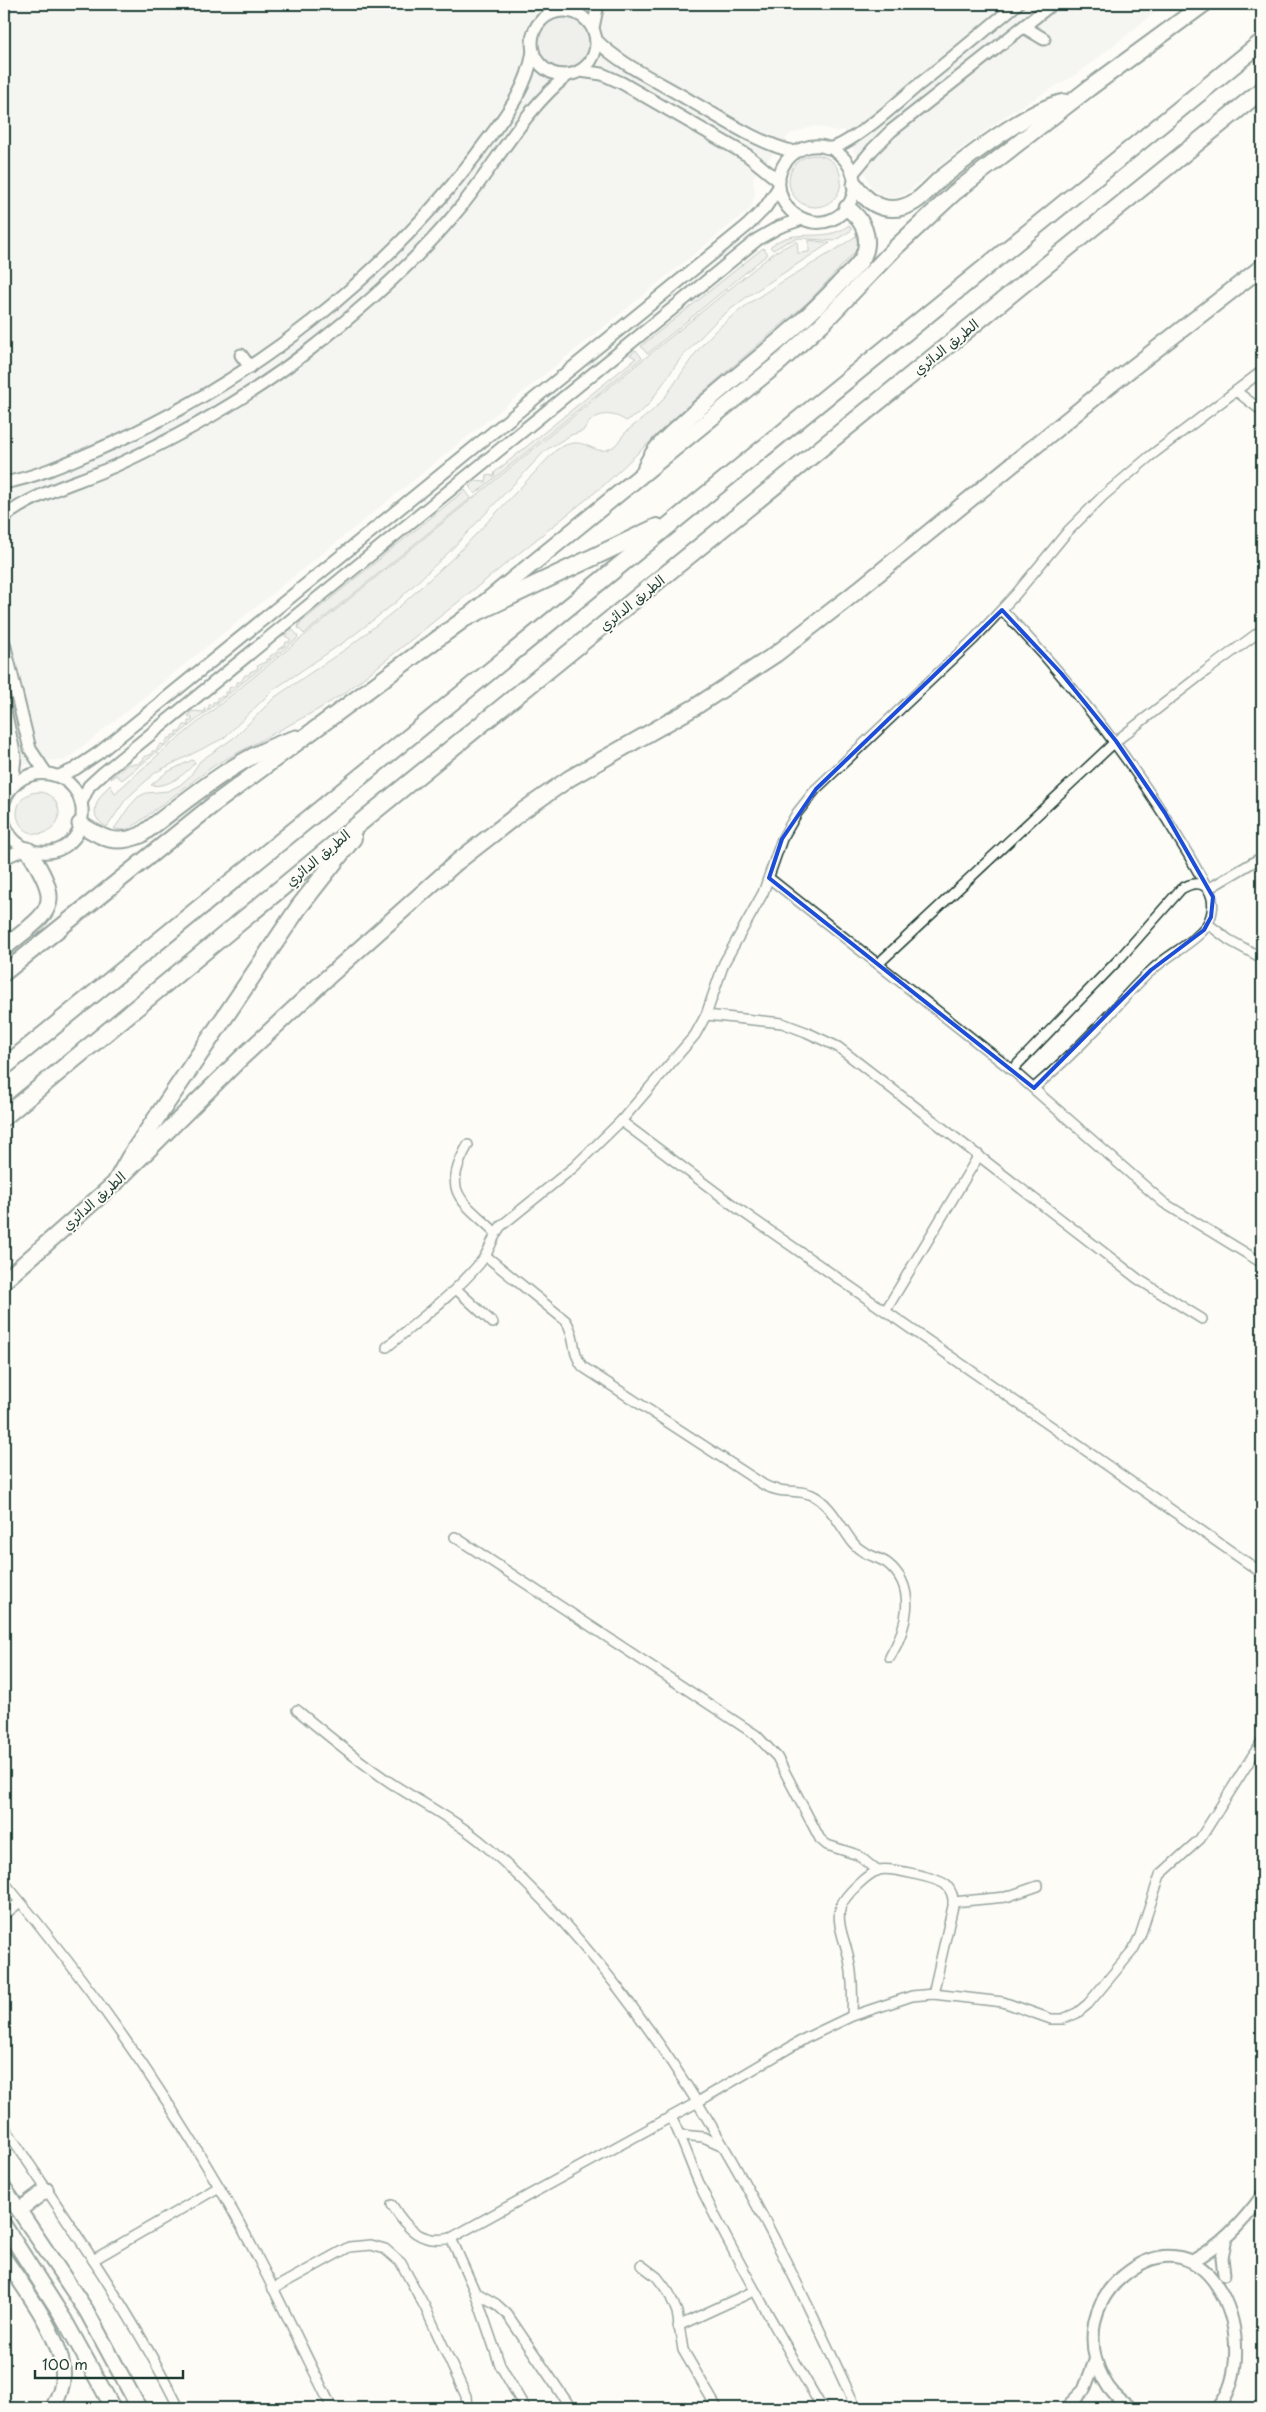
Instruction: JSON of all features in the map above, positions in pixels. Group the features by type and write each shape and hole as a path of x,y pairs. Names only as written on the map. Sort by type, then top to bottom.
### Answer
{"highway":[{"path":"4,973 206,810 467,617 802,343 895,248 954,193 1073,100 1204,4"},
{"path":"4,1067 1262,42"},
{"name":"الطريق الدائري","path":"4,1117 372,813 1262,90"},
{"path":"854,179 872,203 888,208 903,207 917,200 955,168 1009,130 1050,106 1073,100"},
{"path":"642,475 657,448 705,402 800,323 860,262 867,246 866,233 861,222 847,208"},
{"name":"الطريق الدائري","path":"4,1281 116,1182 238,1061 328,977 457,862 495,832 584,769 695,706 776,654 847,599 1040,441 1262,267"},
{"path":"467,617 675,519"},
{"path":"80,824 106,839 118,841 130,839 140,835 229,770 249,758 269,747 309,734"},
{"path":"116,1182 130,1157 299,908 372,813"},
{"path":"4,948 37,921 48,905 49,886 26,849"}],"main road":[{"path":"4,2188 86,2310 139,2408"},
{"path":"19,2210 46,2190"},
{"path":"4,2226 64,2319 113,2408"},
{"path":"4,2258 36,2306 60,2357 62,2384 54,2408"}],"street":[{"path":"593,28 598,4"},
{"path":"831,148 868,127 1017,4"},
{"path":"4,822 6,830 14,841 26,849 50,852 60,849 76,834 80,824 81,803 89,786 102,774 758,239 779,227 802,219 822,222 831,219 847,208 851,201 854,179 873,148 891,131 1052,4"},
{"path":"4,483 63,464 138,432 196,401 250,367 336,302 380,262 424,217 465,169 513,105 528,75 533,51 532,36 537,24 546,15 562,7 575,12 588,21 593,28 596,40 594,54 580,71"},
{"path":"1024,27 1044,39"},
{"path":"596,40 621,61 756,137 795,152"},
{"path":"533,51 542,67 550,72 568,75"},
{"path":"4,517 28,502 104,471 170,439 232,404 306,352 371,299 431,241 459,209 542,98 568,75 580,71 602,74 627,86 747,155 779,184 786,206 802,219"},
{"path":"59,776 75,769 100,752 748,226 765,208 779,184 784,165 795,152 809,146 831,148 841,154 854,179"},
{"path":"241,355 250,367"},
{"path":"387,1347 456,1289 486,1256 496,1233 508,1220 574,1167 621,1121 687,1046 706,1014 724,963 756,907 786,832 816,789 974,639 1002,610 1068,531 1103,496 1149,457 1262,371"},
{"path":"1236,391 1262,411"},
{"path":"1002,610 1061,674 1116,741 1164,813 1213,897 1214,903 1208,924 1198,935 1151,970 1077,1048 1034,1088"},
{"path":"878,964 1116,741 1262,630"},
{"path":"4,643 27,740 34,758 46,773"},
{"path":"4,706 15,757 12,786 4,802"},
{"path":"12,786 27,776 46,773 59,776 69,783 81,803"},
{"path":"4,858 26,849"},
{"path":"1208,889 1262,857"},
{"path":"769,878 1034,1088 1164,1203 1262,1263"},
{"path":"1012,1070 1121,957 1181,889 1192,884 1203,885 1208,889"},
{"path":"1208,924 1229,940 1262,958"},
{"path":"706,1014 769,1020 822,1039 853,1057 1138,1279 1202,1319"},
{"path":"621,1121 737,1208 1262,1573"},
{"path":"468,1145 455,1170 456,1188 466,1205 496,1233"},
{"path":"886,1310 979,1155"},
{"path":"486,1256 566,1321 570,1329 576,1357 584,1367 764,1485 778,1491 806,1493 817,1498 827,1507 858,1548 892,1568 901,1580 908,1601 901,1636 890,1657"},
{"path":"456,1289 493,1323"},
{"path":"455,1537 756,1734 777,1757 820,1839 827,1845 852,1852 877,1870 889,1870 939,1881 950,1889 953,1902 932,1994"},
{"path":"297,1710 371,1770 459,1824 537,1894 610,1978 653,2036 722,2145 780,2247 856,2408"},
{"path":"392,2204 404,2224 415,2234 436,2240 451,2238 696,2103 806,2038 852,2016 912,1996 932,1994 1002,2002 1051,2019 1070,2016 1083,2009 1133,1950 1140,1936 1160,1875 1200,1839 1262,1740"},
{"path":"852,2016 851,1972 840,1921 840,1911 844,1900 851,1891 877,1870"},
{"path":"4,1882 57,1946 126,2040 190,2137 273,2289 332,2408"},
{"path":"953,1902 1006,1897 1038,1886"},
{"path":"4,1915 20,1902"},
{"path":"671,2117 681,2135 704,2193 754,2291 822,2408"},
{"path":"4,2126 93,2260 179,2408"},
{"path":"681,2135 703,2137 722,2145"},
{"path":"93,2260 219,2187"},
{"path":"1194,2260 1213,2249 1226,2237 1262,2196"},
{"path":"1224,2274 1222,2258 1226,2237"},
{"path":"451,2238 475,2292 500,2365 525,2408"},
{"path":"273,2289 349,2248 371,2245 391,2252 402,2263 425,2307 466,2396 467,2408"},
{"path":"1131,2408 1116,2397 1108,2386 1096,2360 1093,2346 1095,2318 1108,2291 1117,2280 1135,2268 1155,2260 1169,2258 1194,2260 1224,2274 1235,2284"},
{"path":"641,2265 657,2277 669,2293 677,2312 678,2326 686,2357 717,2408"},
{"path":"678,2326 754,2291"},
{"path":"475,2292 496,2304 507,2314 571,2408"},
{"path":"1066,2408 1084,2390 1096,2360"},
{"path":"1218,2408 1242,2386"}],"highlighted area":[{"path":"1002,610 1061,673 1116,741 1165,813 1213,897 1211,917 1204,930 1151,970 1034,1088 769,878 782,839 816,789"}],"shaded area":[{"path":"4,4 1166,4 1077,74 1011,112 950,157 905,194 893,198 882,195 872,188 844,130 835,131 815,126 790,134 753,178 755,195 750,209 72,755 63,761 51,760 4,769"},
{"path":"559,16 569,16 583,23 590,37 590,47 583,61 569,68 559,68 549,64 542,57 538,47 538,37 542,27 549,20"},
{"path":"815,155 829,159 837,167 841,181 837,195 829,203 815,207 801,203 793,195 789,181 793,167 801,159"},
{"path":"849,225 852,230 834,241 799,238 773,250 770,247 789,237 829,234"},
{"path":"856,236 858,245 855,252 808,302 696,398 603,486 346,692 319,709 215,765 131,828 124,830 114,829 138,797 146,793 168,791 180,785 190,776 200,761 235,737 275,697 350,646 398,608 456,555 556,450 575,443 599,450 613,447 628,430 660,403 699,348 731,317 766,292"},
{"path":"809,240 830,243 748,296 717,320 680,359 649,404 640,413 626,421 614,415 596,417 591,420 583,431 571,435 546,450 449,552 395,603 350,638 273,690 224,738 156,772 126,799 107,827 100,823 96,817 96,806 101,795 110,785 115,793 159,754 775,252 797,241 798,253 809,252"},
{"path":"763,248 768,254 647,354 641,346"},
{"path":"636,350 642,358 475,494 469,486 475,481 486,482 487,475 494,476 495,472 636,358 630,355"},
{"path":"465,490 471,498 304,634 298,628 299,624"},
{"path":"293,630 298,636 297,639 122,780 116,775 110,778 128,764 139,764 140,761 143,761 144,757 152,754 152,751 156,751 160,744 164,745 168,738 176,735 176,731 180,732 184,725 188,725 188,721 192,721 192,718 188,716 192,711 204,712 205,708 209,709 209,705 217,702 217,698 225,696 225,692 229,692 229,688 237,685 237,682 241,682 245,675 249,675 250,672 257,669 258,665 266,662 266,659 270,659 270,656 285,646 286,642 290,642 290,639 285,636"},
{"path":"192,760 195,762 194,764 174,780 163,785 151,785 167,772"},
{"path":"38,792 53,798 59,813 53,828 38,834 23,828 17,813 23,798"}]}
